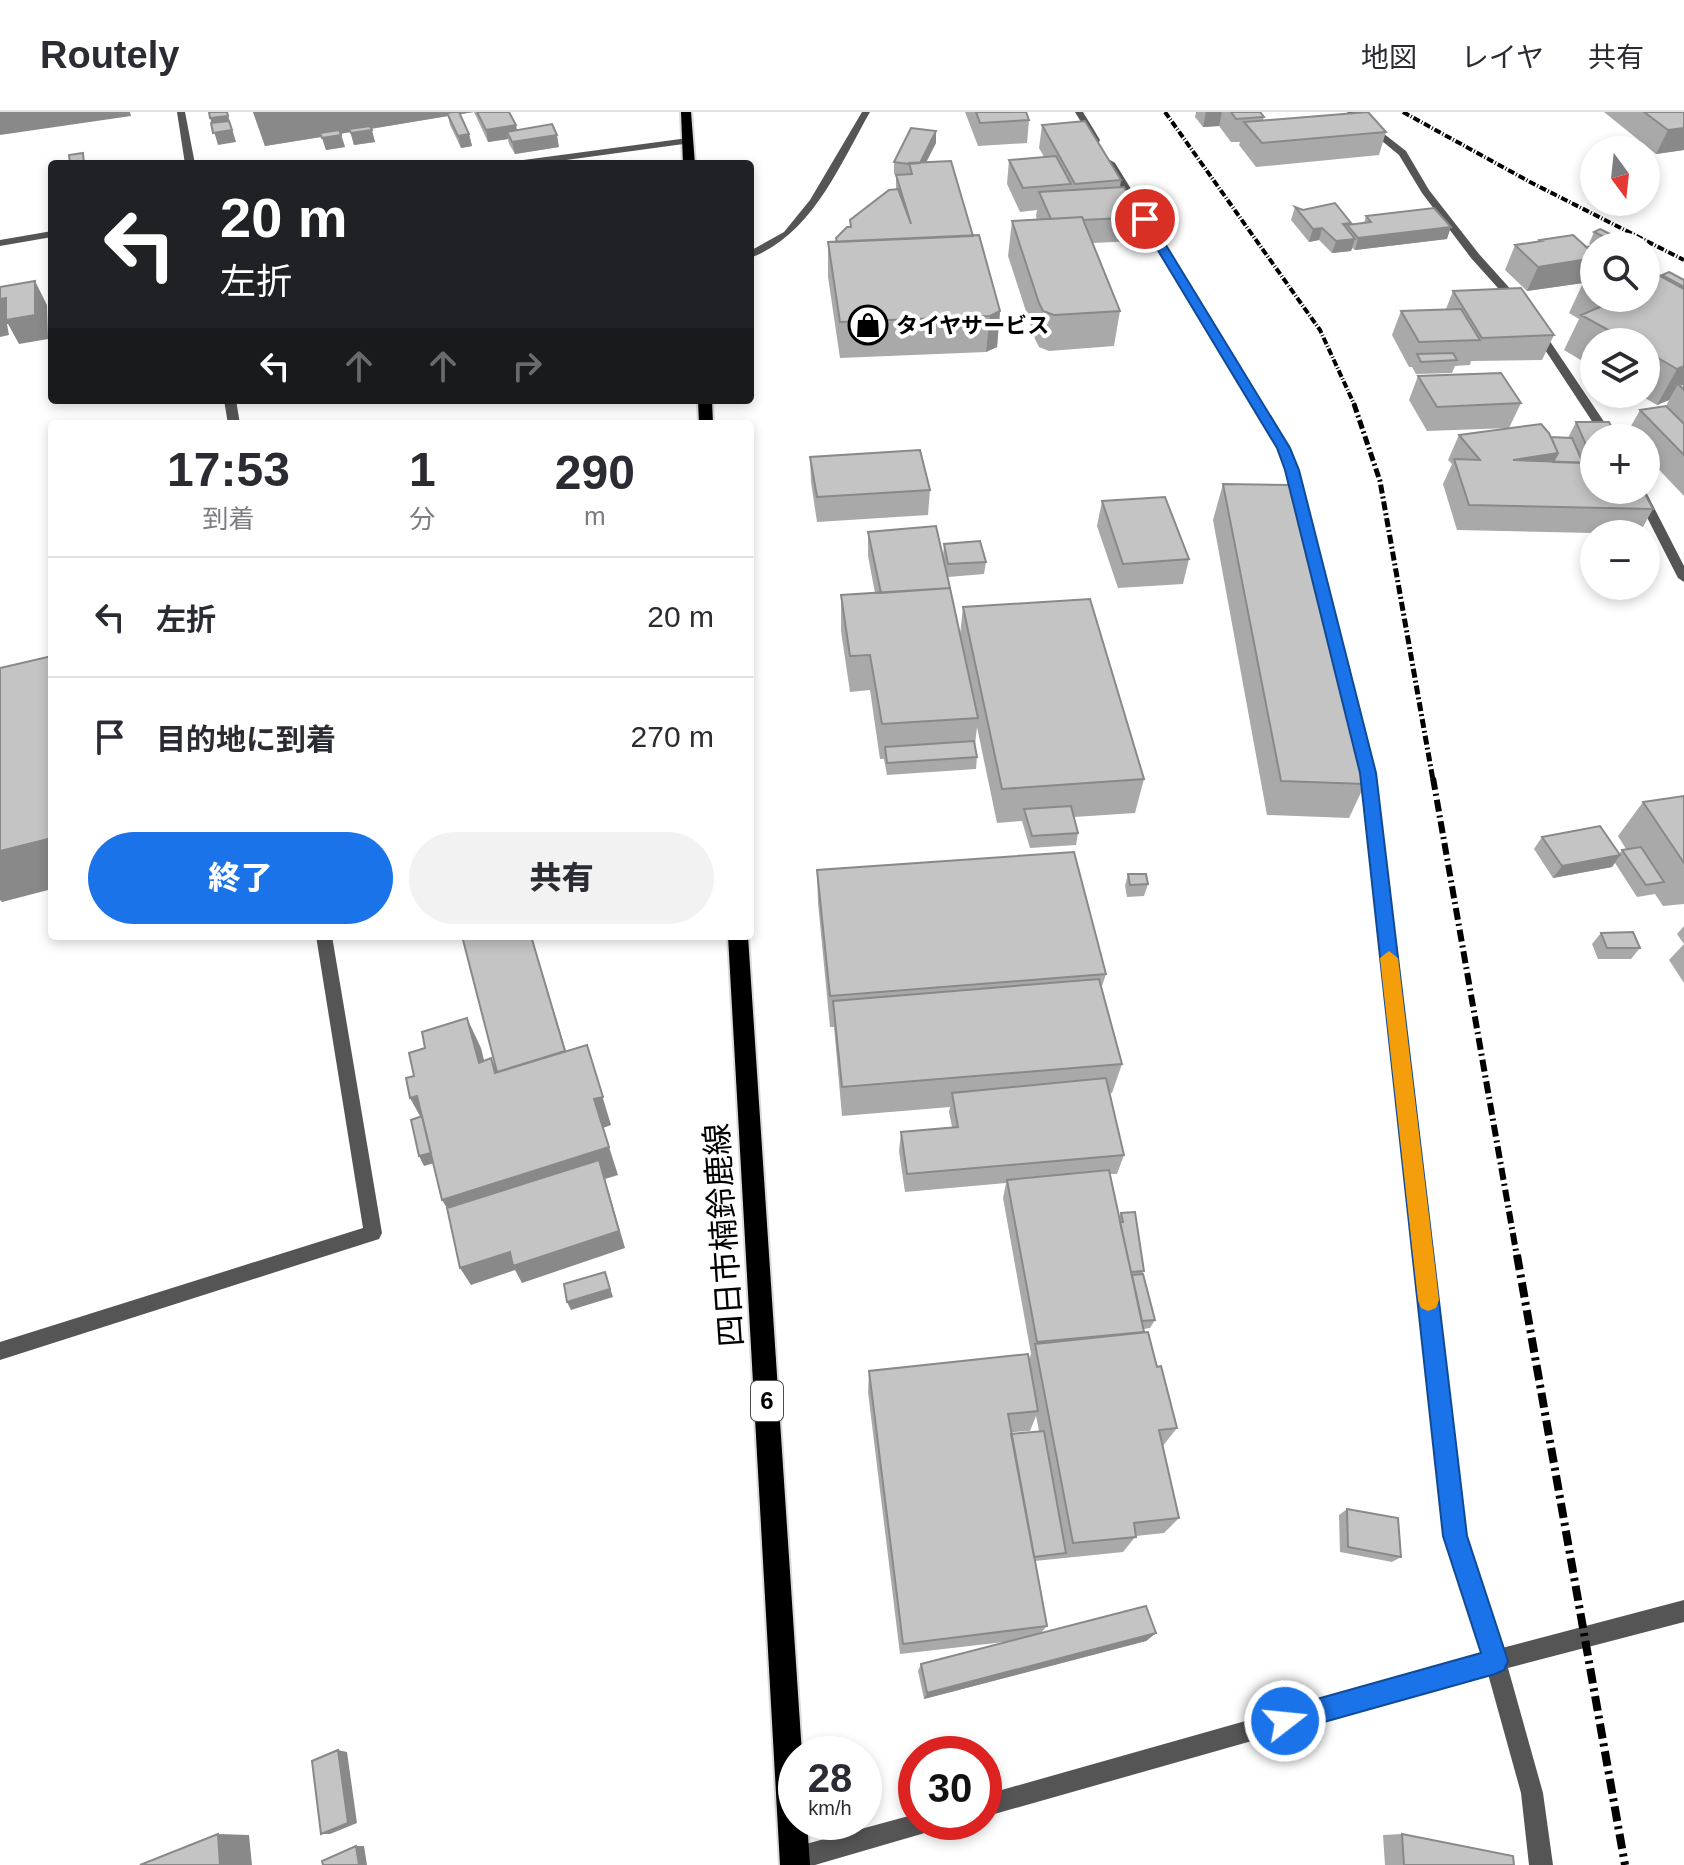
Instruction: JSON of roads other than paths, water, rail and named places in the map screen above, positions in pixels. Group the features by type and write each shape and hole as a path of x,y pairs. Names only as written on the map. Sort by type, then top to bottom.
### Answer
{"main road":[{"path":"686,112 689,160"},
{"name":"四日市楠鈴鹿線","path":"738,940 795,1862"}],"street":[{"path":"181,112 189,160"},
{"path":"754,253 787,234 814,201 866,112"},
{"path":"1079,112 1227,352 1283,448 1292,470 1368,773 1455,1536 1495,1661 1532,1793 1541,1865"},
{"path":"1351,112 1403,153 1425,191 1475,256 1523,310"},
{"path":"546,160 688,141"},
{"path":"0,243 48,235"},
{"path":"1532,323 1600,424"},
{"path":"1646,504 1684,578"},
{"path":"0,1351 373,1233 325,940"},
{"path":"1002,1801 1495,1661 1684,1611"},
{"path":"795,1862 898,1831"}],"railway":[{"path":"1165,112 1320,330 1355,406"},
{"path":"1403,112 1530,182 1684,260"},
{"path":"1354,404 1380,481 1433,780"},
{"path":"1433,778 1517,1257"},
{"path":"1517,1255 1625,1865"}],"place":[{"name":"タイヤサービス","path":"868,325"}]}
